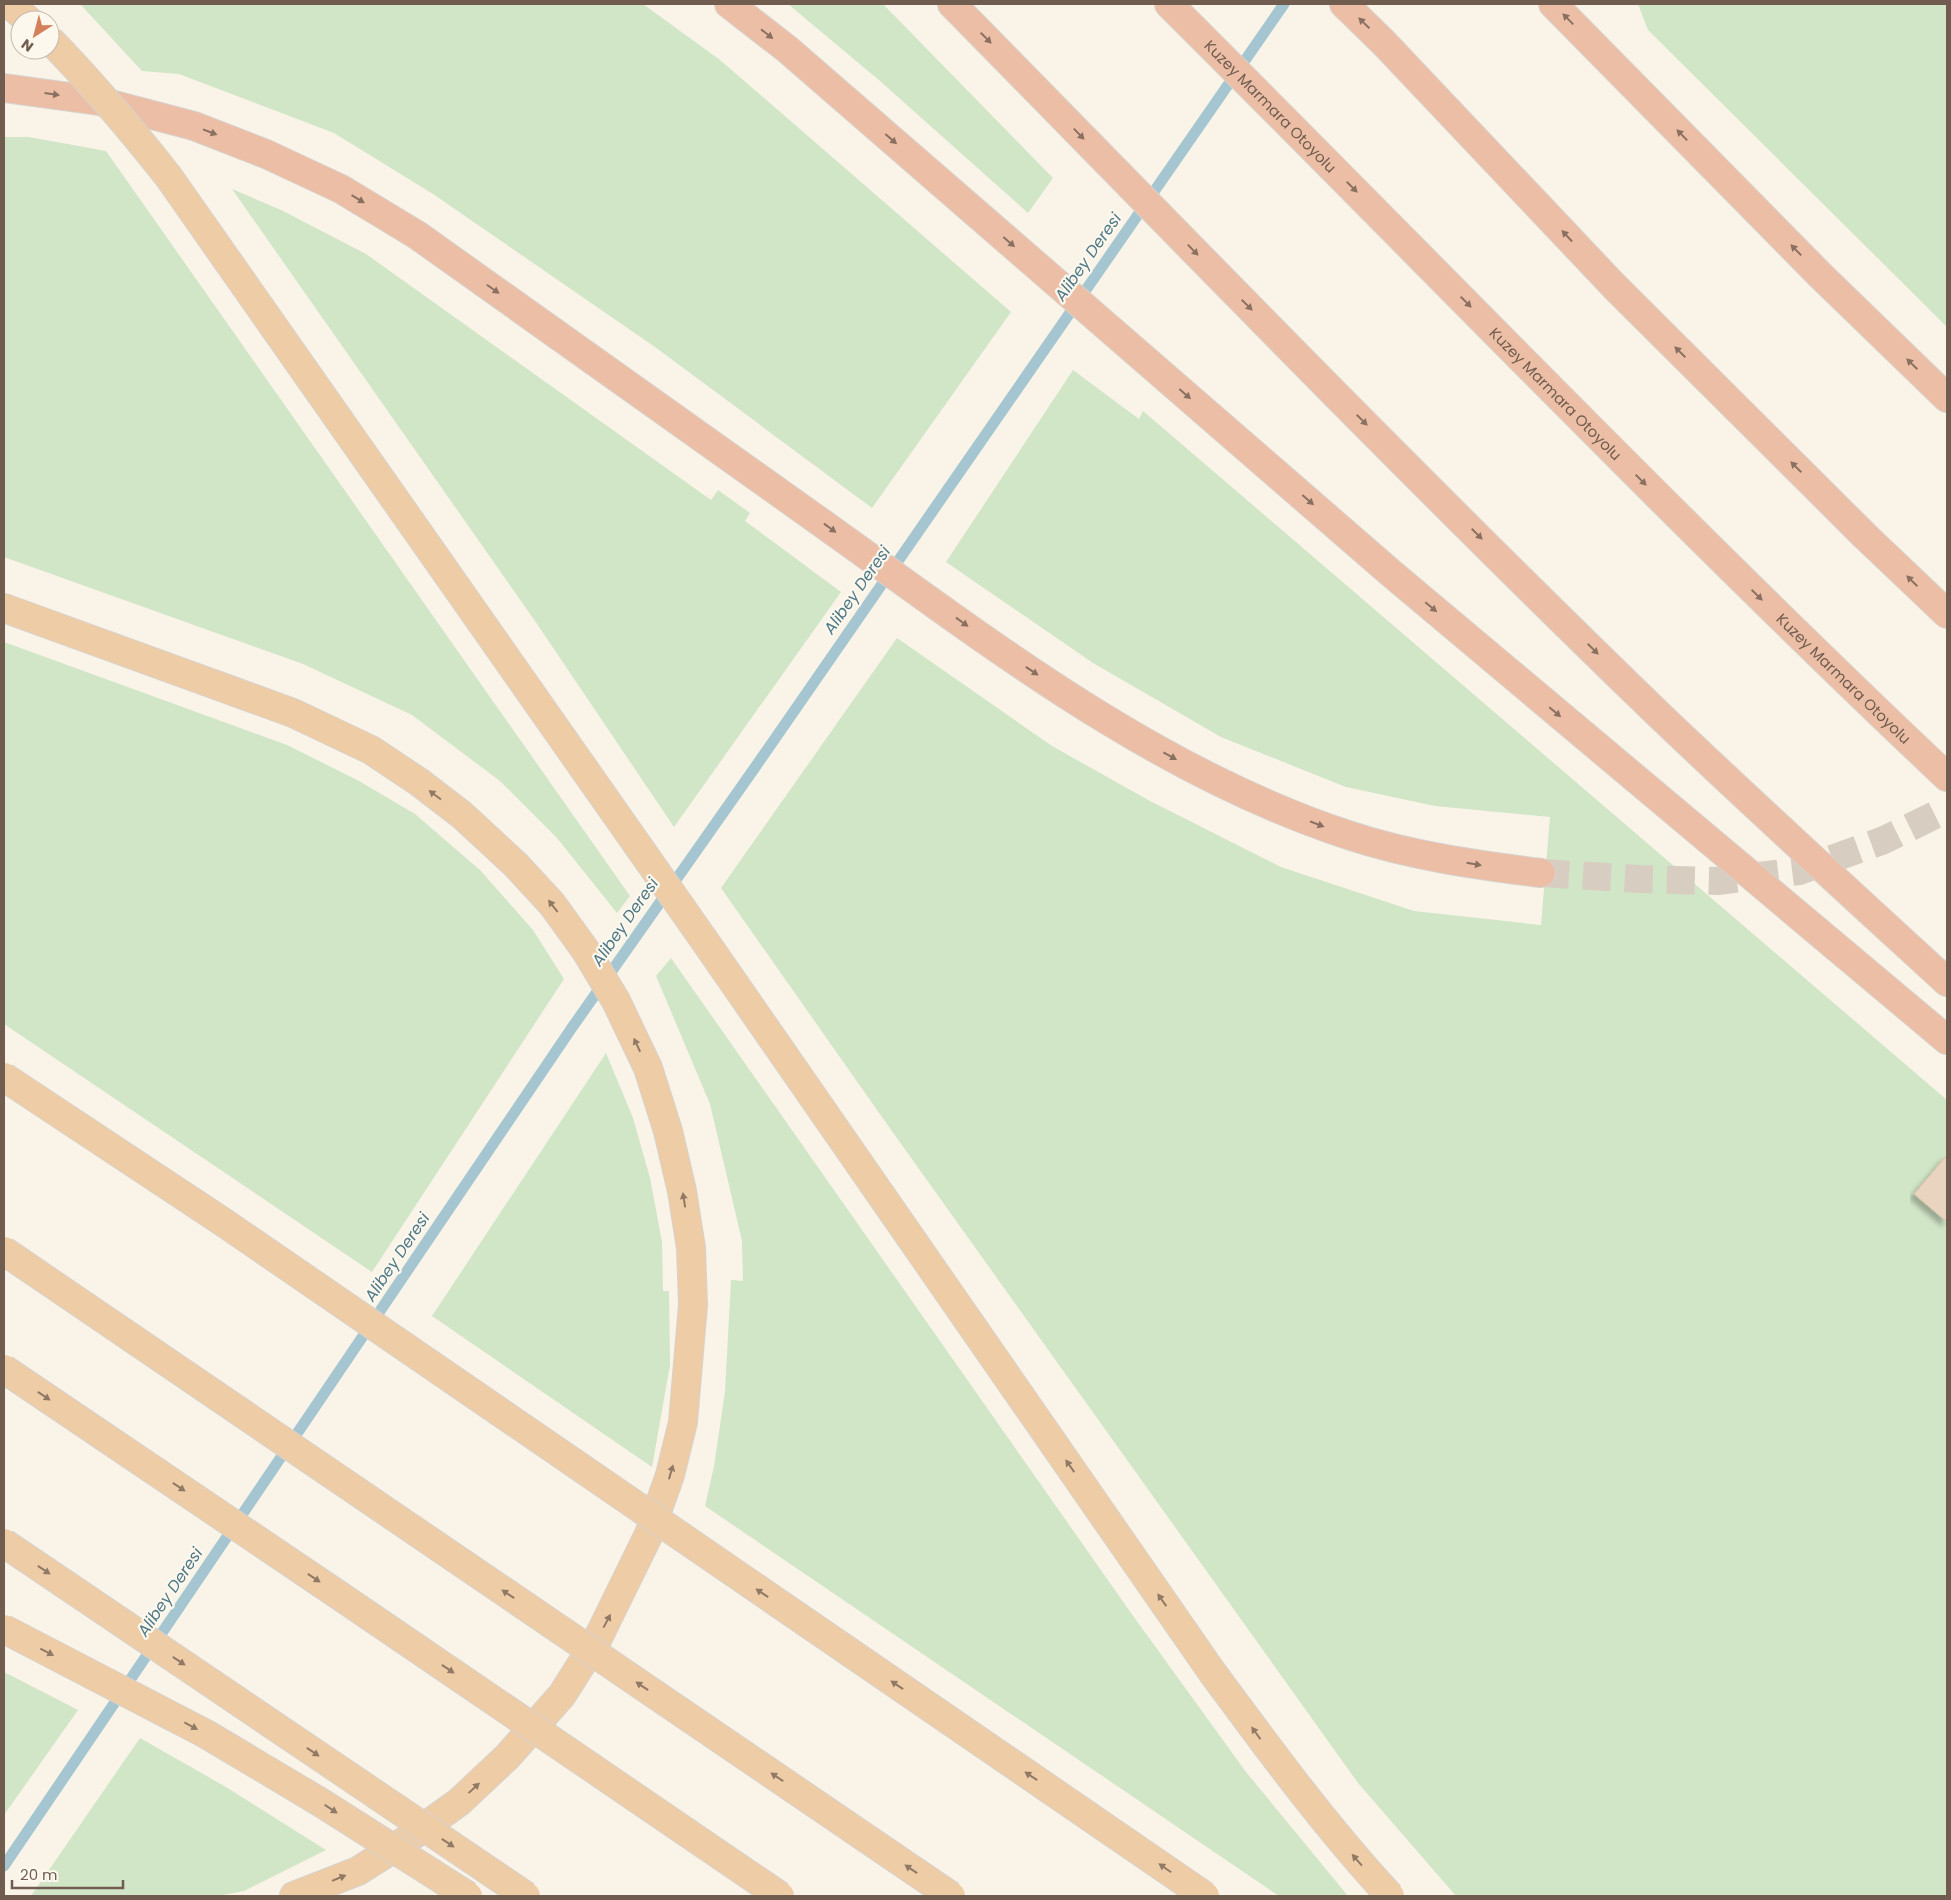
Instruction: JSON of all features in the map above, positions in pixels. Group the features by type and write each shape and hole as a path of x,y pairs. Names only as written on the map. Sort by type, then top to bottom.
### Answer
{"highway":[{"path":"729,4 787,49 1406,586 1947,1040"},
{"path":"952,4 1213,270 1653,709 1947,982"},
{"name":"Kuzey Marmara Otoyolu","path":"1169,4 1698,537 1947,777"},
{"path":"1344,4 1384,43 1614,286 1858,529 1947,614"},
{"path":"1554,4 1820,275 1947,398"},
{"path":"60,50 86,76 116,111 168,176 725,969 1212,1672 1278,1762 1355,1858 1390,1896"},
{"path":"4,88 99,101 194,126 266,154 342,189 418,235 991,644 1114,725 1229,788 1289,814 1350,836 1422,855 1484,866 1542,873"},
{"path":"4,608 293,713 372,750 462,815 516,865 552,904 586,952 616,1001 648,1068 682,1191 692,1248 693,1305 683,1422 670,1474 649,1534 598,1638 562,1695 507,1758 459,1802 405,1841 358,1871 294,1896"},
{"path":"4,1077 224,1222 1205,1896"},
{"path":"4,1251 951,1896"},
{"path":"4,1369 780,1896"},
{"path":"4,1543 526,1896"},
{"path":"4,1629 206,1734 320,1802 468,1896"}],"green space":[{"path":"80,4 643,4 720,60 1011,312 872,508 655,347 433,194 334,133 179,74 142,71"},
{"path":"788,4 883,4 1053,178 1028,213 880,81"},
{"path":"1638,4 1947,4 1947,327 1648,30"},
{"path":"4,137 29,137 106,151 630,896 617,913 557,838 500,781 412,715 303,664 4,557"},
{"path":"232,189 281,210 366,254 711,500 718,490 750,513 745,521 841,592 674,827 535,621"},
{"path":"1073,370 1139,419 1143,411 1947,1100 1947,1896 1456,1896 1358,1783 889,1127 721,888 897,638 1052,746 1150,801 1281,867 1414,911 1541,925 1550,817 1435,806 1346,787 1221,737 1093,663 946,562"},
{"path":"4,642 287,745 359,781 415,814 480,870 533,930 564,979 372,1272 4,1024"},
{"path":"671,958 1131,1613 1246,1772 1348,1896 1279,1896 705,1506 714,1466 725,1392 731,1280 743,1281 742,1241 710,1104 656,976"},
{"path":"606,1053 633,1118 650,1178 662,1242 663,1291 669,1291 670,1365 652,1467 432,1316"},
{"path":"4,1672 78,1710 4,1815"},
{"path":"140,1738 226,1787 326,1850 244,1891 218,1896 31,1896"}],"building":[{"path":"1947,1155 1947,1222 1914,1194"}],"waterway":[{"name":"Alibey Deresi","path":"4,1866 571,1029 756,766 1284,4"}],"tunnel":[{"path":"1541,873 1639,879 1718,881 1799,871 1884,840 1947,809"}]}
